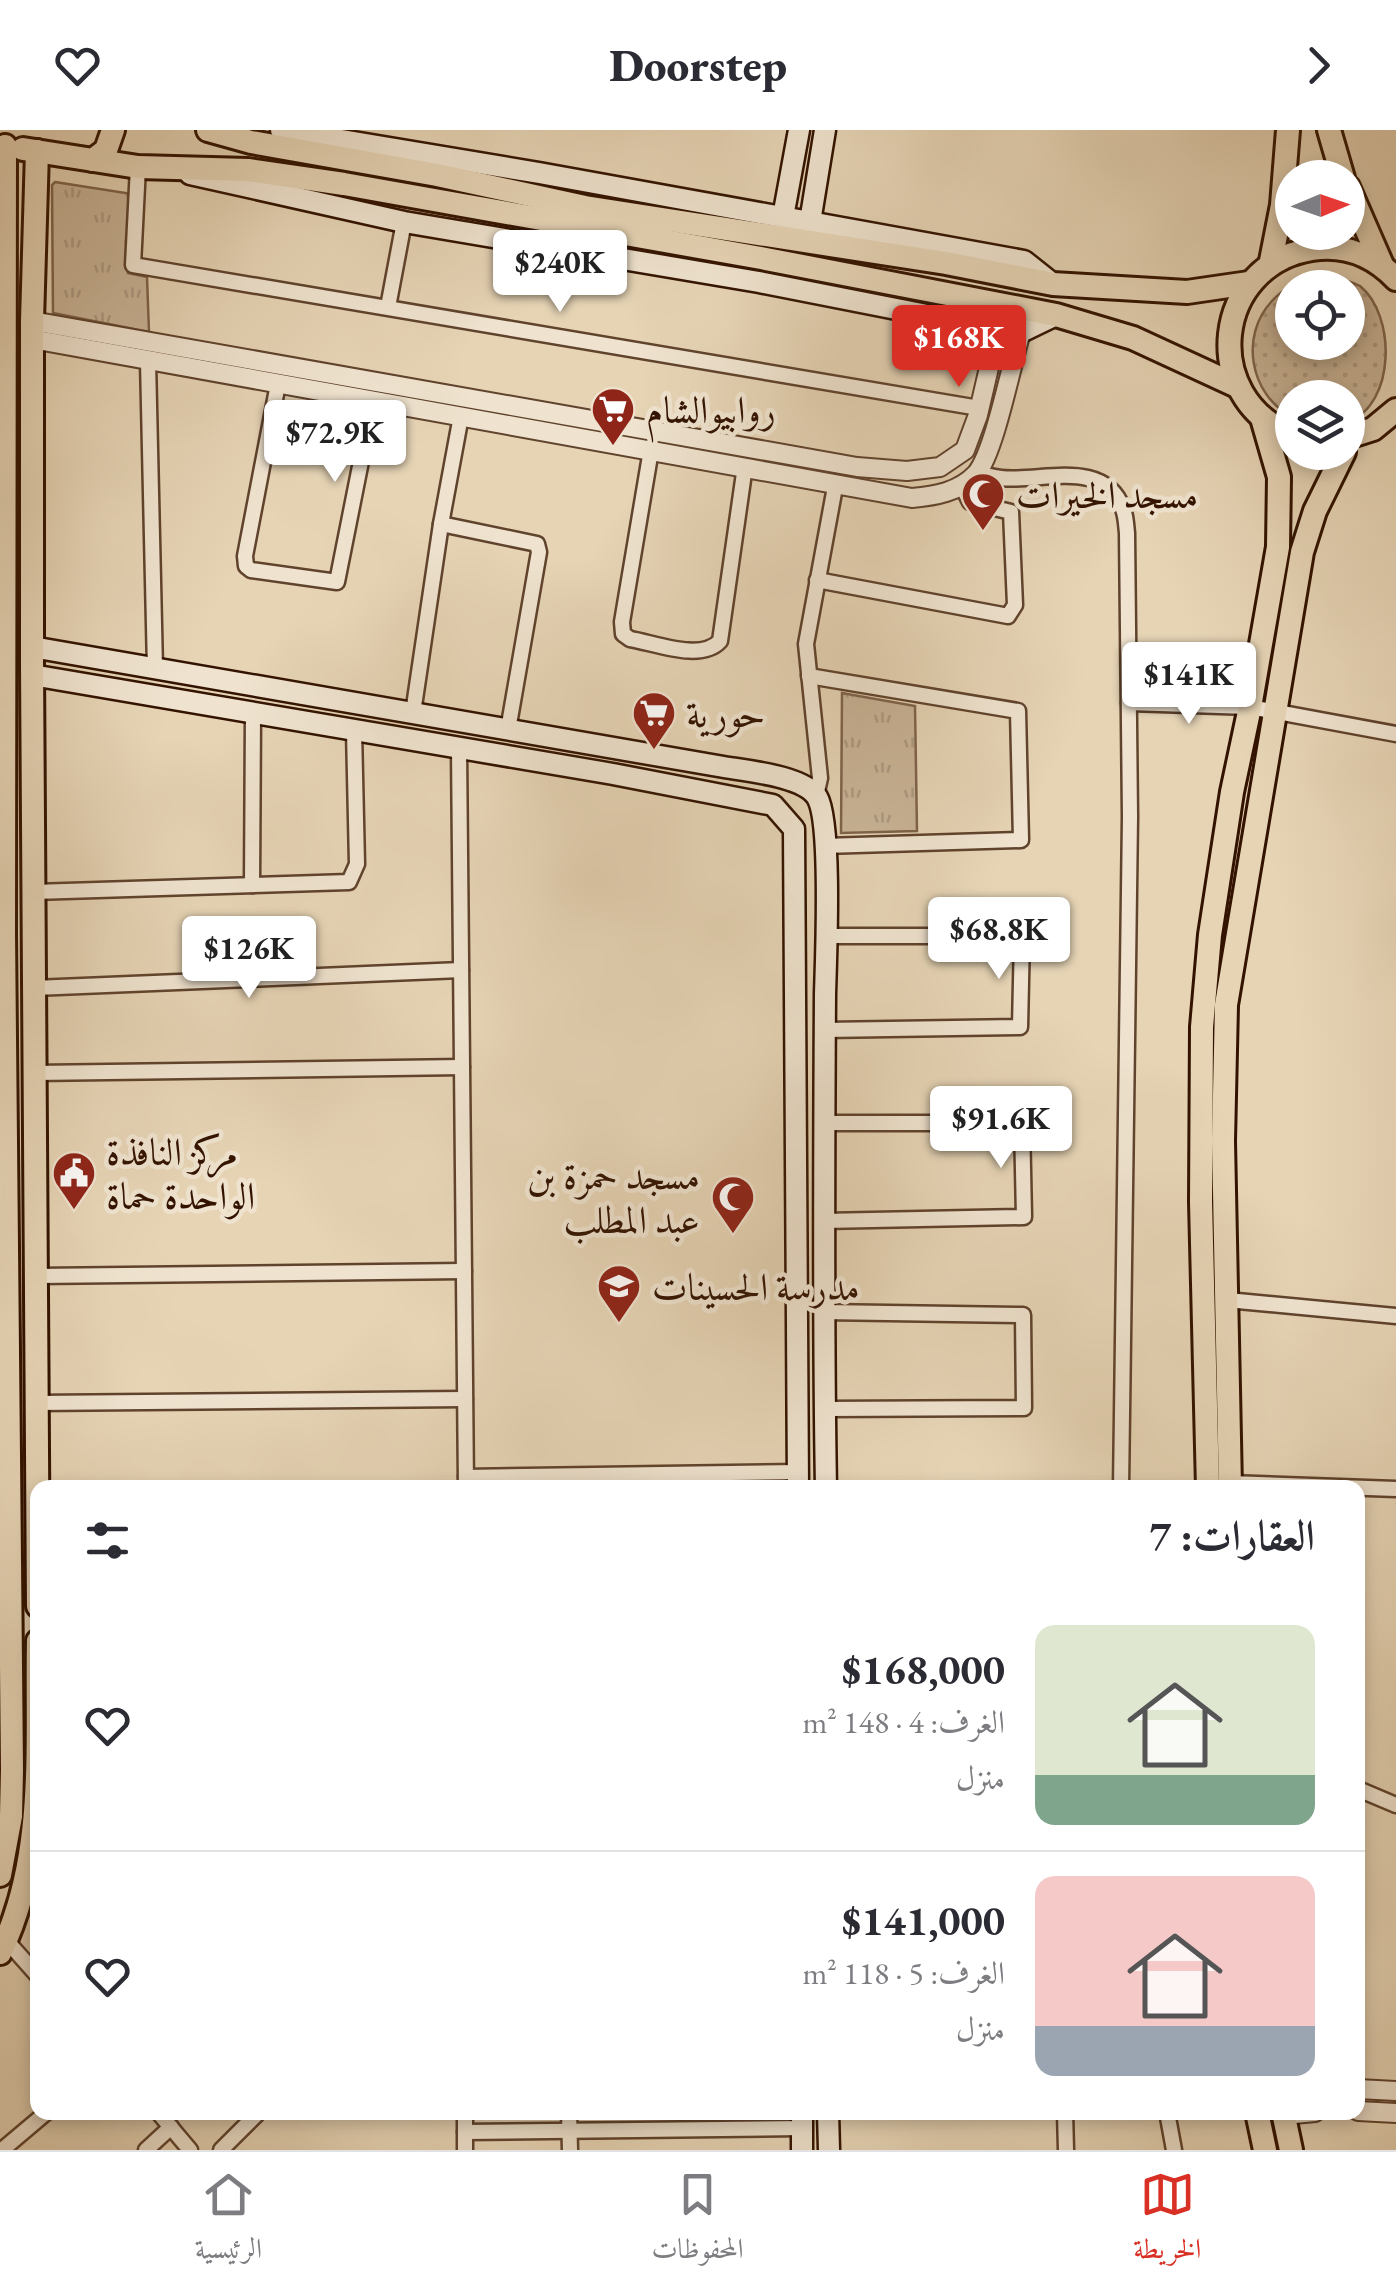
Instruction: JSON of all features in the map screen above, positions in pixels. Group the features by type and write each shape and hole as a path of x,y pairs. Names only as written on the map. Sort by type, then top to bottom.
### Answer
{"main road":[{"path":"93,160 106,150 113,130"},
{"path":"208,130 251,142 585,207 946,263 1053,284 1187,292 1249,283"},
{"path":"282,130 1024,261 1053,284"},
{"path":"784,217 799,130"},
{"path":"810,222 826,130"},
{"path":"1271,262 1282,205 1288,130"},
{"path":"1328,130 1338,160"},
{"path":"0,1876 11,1816 6,1771 12,1667 2,980 6,714 3,145 148,167 404,222 759,282 1020,332 1056,315"},
{"path":"37,152 32,330 37,1480"},
{"path":"148,167 248,170 344,184 742,254 1056,315 1133,338 1237,386"},
{"path":"1365,222 1389,272"},
{"path":"1222,1480 1201,1202 1202,1027 1210,935 1224,846 1278,547 1279,477 1262,418 1237,386 1228,342 1235,308 1249,283 1271,262 1293,252 1327,246 1360,253 1389,272"},
{"path":"1365,433 1394,413"},
{"path":"1262,418 1275,425"},
{"path":"1222,1480 1227,1300 1223,1094 1226,1005 1302,552 1314,511 1335,470"},
{"path":"6,512 32,510"},
{"path":"32,647 804,783 822,810 824,846 826,1480"},
{"path":"32,675 773,805 794,829 798,1480"},
{"path":"6,714 32,712"},
{"path":"5,1036 35,1032"},
{"path":"12,1592 30,1591"},
{"path":"12,1667 30,1667"},
{"path":"3,1947 19,1907 30,1851"},
{"path":"802,2120 802,2150"},
{"path":"828,2120 828,2150"},
{"path":"1259,2120 1266,2150"},
{"path":"1284,2120 1292,2150"}],"street":[{"path":"148,167 133,265 979,408"},
{"path":"388,308 404,222"},
{"path":"32,330 857,467 908,471 940,467 965,450 998,328"},
{"path":"32,330 148,361 912,498 942,495 978,473 1020,332"},
{"path":"148,361 155,669"},
{"path":"278,384 245,556 246,566 252,570 337,582 373,400"},
{"path":"412,714 440,524 461,416"},
{"path":"651,450 622,622 624,634 630,639 700,652 713,649 720,641 745,466"},
{"path":"978,473 1003,479 1090,477 1111,491 1123,508 1127,532 1130,816 1122,1480"},
{"path":"817,580 1008,616 1015,604 1012,512 970,502 961,484"},
{"path":"816,796 820,778 806,644 836,487"},
{"path":"440,524 538,544 508,730"},
{"path":"809,676 1018,711 1022,840 824,846"},
{"path":"1129,703 1250,707 1396,734"},
{"path":"252,886 253,714"},
{"path":"34,892 350,882 358,864 354,731"},
{"path":"459,748 466,1480"},
{"path":"825,1030 1020,1027 1022,936 826,936"},
{"path":"34,988 462,970"},
{"path":"35,1074 462,1067"},
{"path":"823,1221 1024,1216 1022,1123 824,1123"},
{"path":"38,1276 464,1270"},
{"path":"1227,1300 1396,1316"},
{"path":"823,1312 1024,1315 1024,1408 824,1409"},
{"path":"37,1403 465,1399"},
{"path":"1365,1488 1396,1489"},
{"path":"1365,1792 1396,1805"},
{"path":"3,1947 30,1969"},
{"path":"1365,2090 1396,2091"},
{"path":"1365,2111 1396,2113"},
{"path":"2,2150 38,2120"},
{"path":"165,2120 190,2150"},
{"path":"220,2150 250,2120"},
{"path":"464,2120 464,2150"},
{"path":"569,2120 570,2150"},
{"path":"465,2132 570,2134 802,2120"},
{"path":"1066,2120 1066,2150"},
{"path":"1169,2120 1174,2150"},
{"path":"146,2150 171,2127"}],"green space":[{"path":"55,182 132,194 128,273 147,277 149,332 53,313"},
{"path":"1365,291 1372,299 1385,337 1385,358 1382,379 1365,411 1365,380 1275,380 1275,404 1267,395 1254,364 1253,347 1255,331 1275,298 1275,360 1365,360"},
{"path":"842,693 915,706 917,831 841,833"}],"place":[{"name":"روابيوالشام","path":"613,447"},
{"name":"مسجد الخيرات","path":"983,532"},
{"name":"حورية","path":"654,751"},
{"name":"مركز النافذة الواحدة حماة","path":"74,1211"},
{"name":"مسجد حمزة بن عبد المطلب","path":"733,1235"},
{"name":"مدرسة الحسينات","path":"619,1324"}]}
